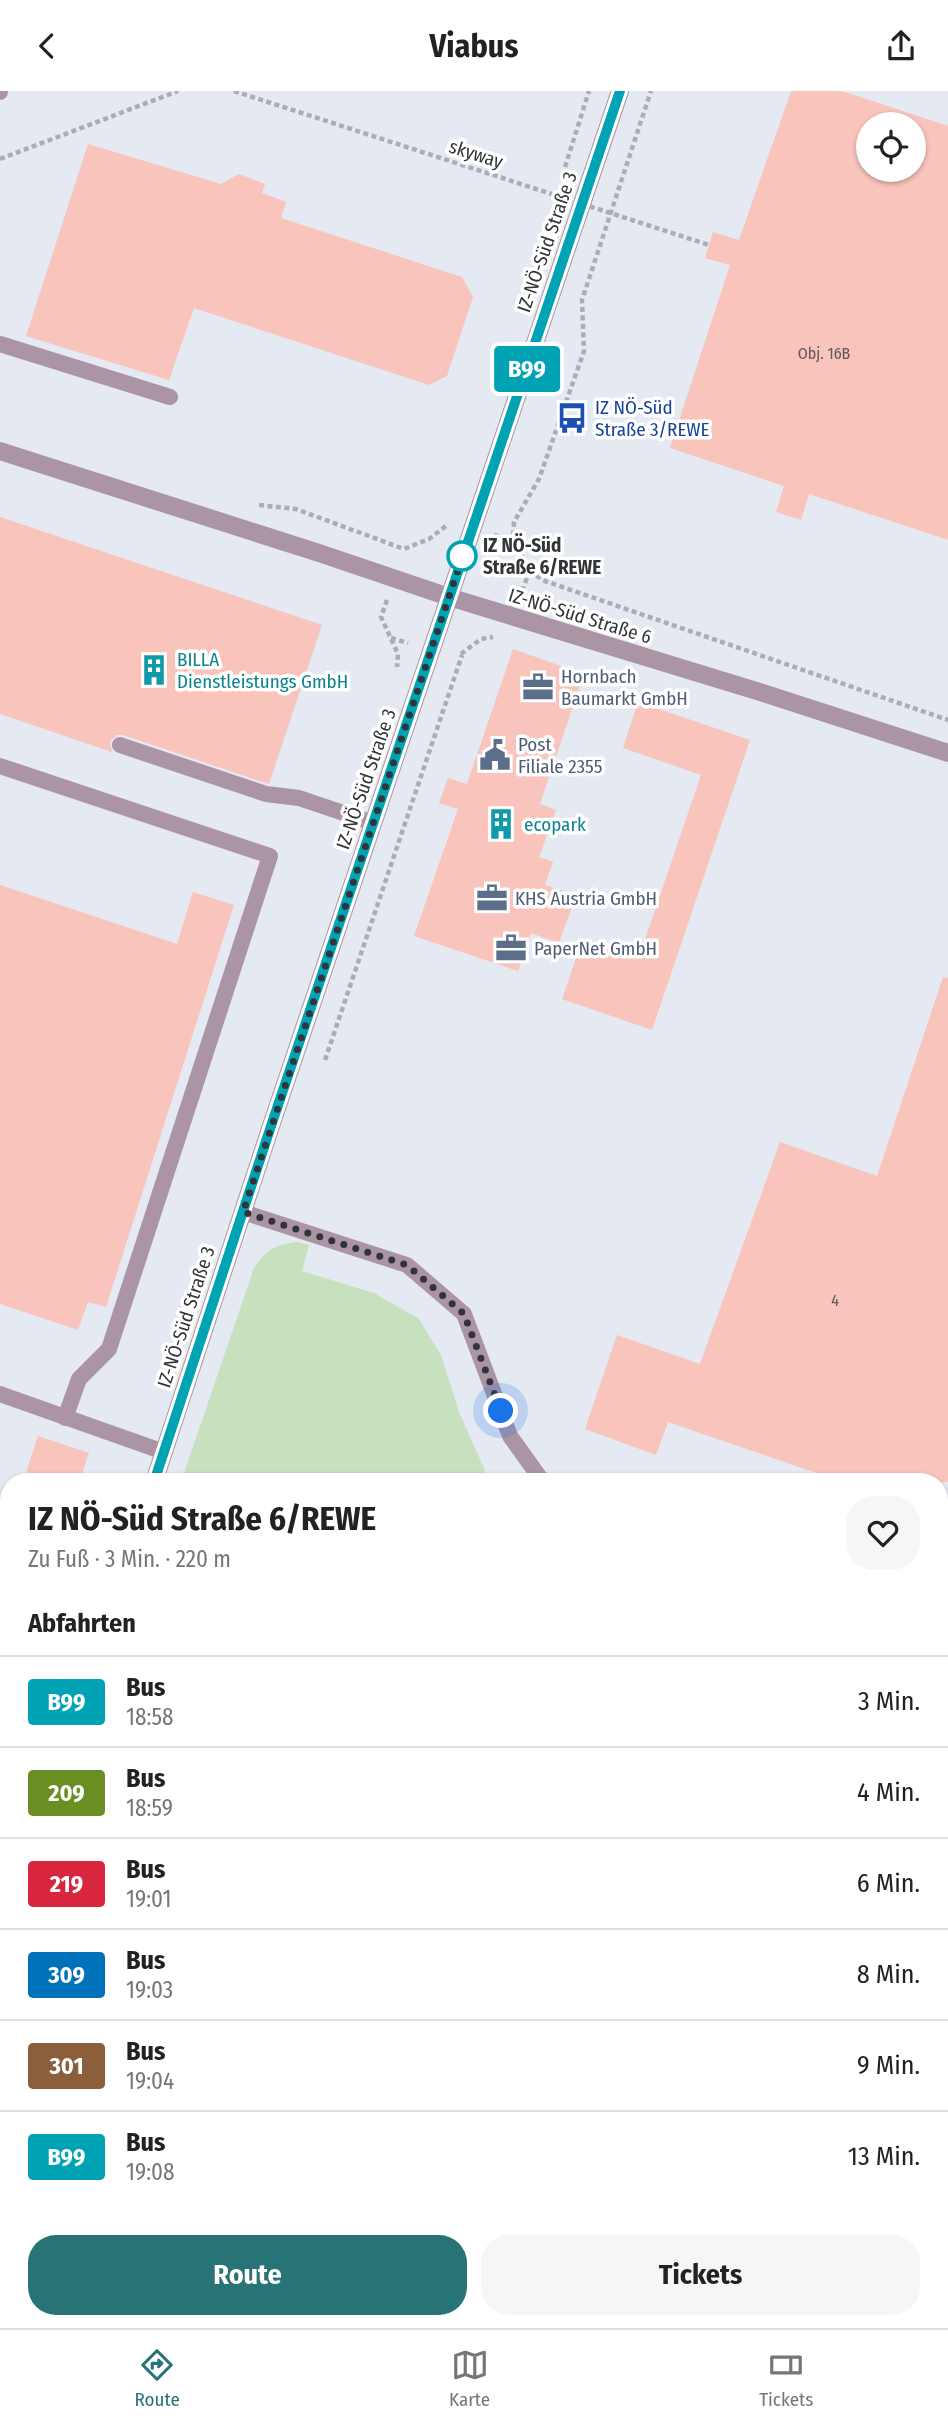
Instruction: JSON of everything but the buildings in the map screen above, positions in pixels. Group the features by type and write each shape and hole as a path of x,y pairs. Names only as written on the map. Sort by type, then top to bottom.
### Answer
{"street":[{"name":"IZ-NÖ-Süd Straße 3","path":"157,1473 620,91"},
{"name":"IZ-NÖ-Süd Straße 6","path":"0,451 449,597 760,692 948,753"}],"lane":[{"path":"0,344 170,397"},
{"path":"120,745 266,794 299,798 373,823"},
{"path":"0,766 270,856 109,1349 79,1379 65,1418"},
{"path":"243,1212 407,1265 464,1314 510,1436 537,1473"},
{"path":"0,1394 164,1452"}],"path":[{"path":"0,159 178,91"},
{"name":"skyway","path":"234,91 709,244"},
{"path":"404,549 429,539 452,522 513,541 514,522 539,479 584,351 582,300 651,91"},
{"path":"530,570 542,580 948,720"},
{"path":"325,1060 462,655"}],"green space":[{"path":"297,1242 309,1245 302,1271 374,1293 419,1319 441,1355 459,1412 486,1473 184,1473 254,1268 263,1256 282,1245"}],"bus line":[{"name":"B99","path":"157,1473 272,1123 620,91"}],"place":[{"name":"IZ NÖ-Süd Straße 3/REWE","path":"572,418"},
{"name":"IZ NÖ-Süd Straße 6/REWE","path":"462,556"},
{"name":"BILLA Dienstleistungs GmbH","path":"154,670"},
{"name":"Hornbach Baumarkt GmbH","path":"538,687"},
{"name":"Post Filiale 2355","path":"495,755"},
{"name":"ecopark","path":"501,824"},
{"name":"KHS Austria GmbH","path":"492,898"},
{"name":"PaperNet GmbH","path":"511,948"}],"route":[{"path":"462,556 464,552 243,1212 407,1265 464,1314 501,1411"}]}
